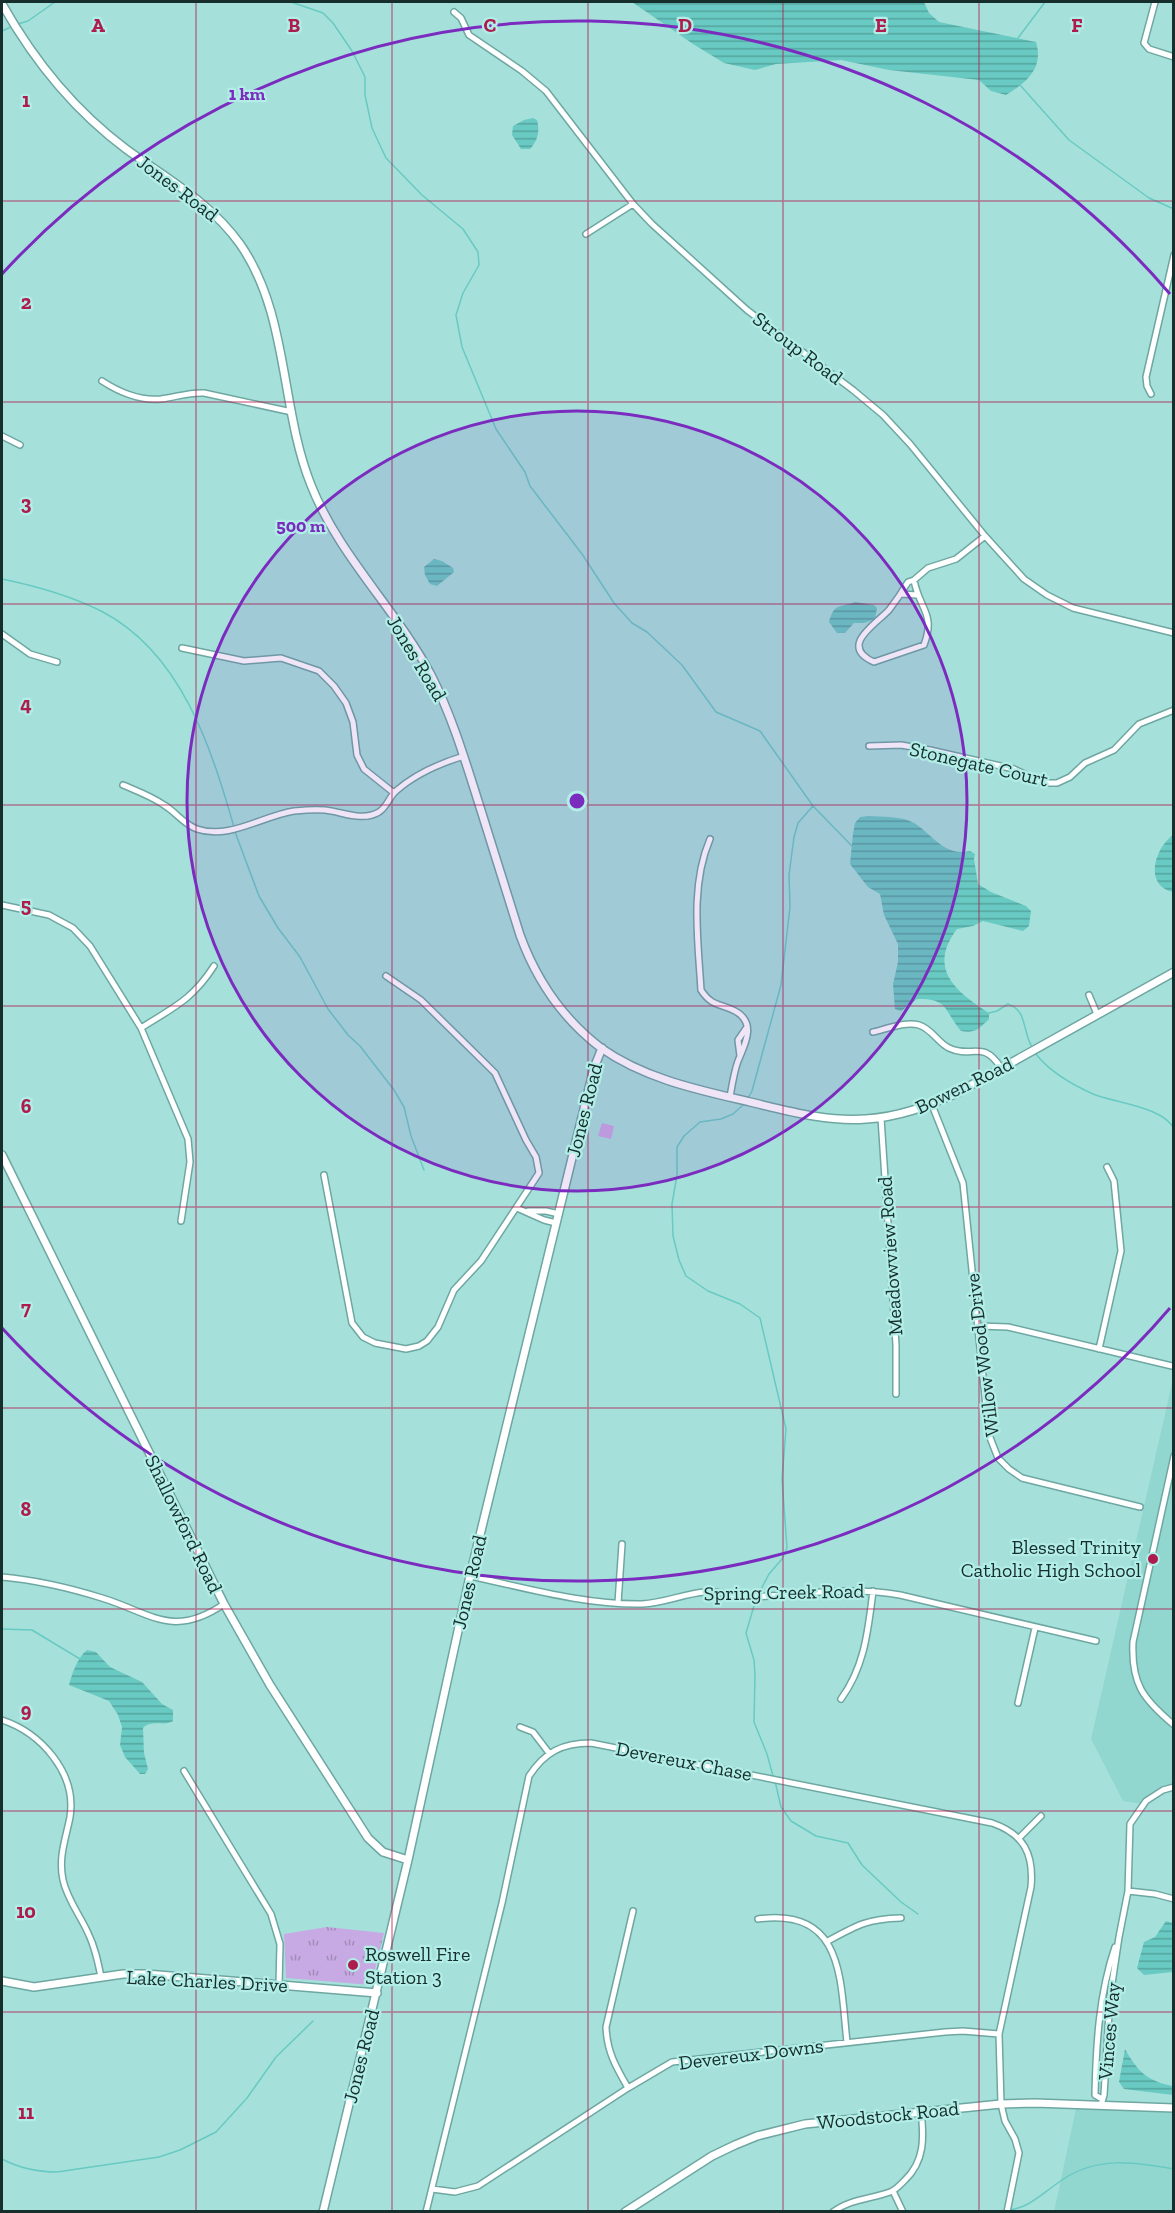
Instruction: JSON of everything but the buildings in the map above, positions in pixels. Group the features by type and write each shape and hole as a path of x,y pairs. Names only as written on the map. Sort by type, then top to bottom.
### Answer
{"street":[{"path":"1155,2 1144,43 1149,49 1173,57"},
{"name":"Jones Road","path":"2,4 25,42 50,75 94,122 126,150 203,203 224,223 240,244 266,297 306,471 319,505 345,548 414,646 444,701 531,963 545,988 562,1010 602,1048 594,1068 470,1576 408,1860 323,2211"},
{"name":"Stroup Road","path":"454,12 469,35 522,70 546,91 633,204 652,224 747,310 883,415 1024,579 1047,595 1087,612 1173,633"},
{"path":"586,234 633,204"},
{"path":"1151,394 1146,377 1170,285 1173,255"},
{"path":"102,381 126,394 140,398 160,399 190,393 204,393 292,412"},
{"path":"2,436 20,446"},
{"path":"915,580 916,595 929,618 929,631 924,645 874,662 866,658 860,650 860,640 865,630 886,613 908,582 915,580 928,568 956,559 985,536"},
{"path":"901,594 916,595"},
{"path":"2,634 30,654 57,662"},
{"path":"182,648 244,661 281,658 319,671 346,703 353,722 357,755 364,769 394,793"},
{"name":"Stonegate Court","path":"869,746 901,746 930,750 1014,769 1043,783 1057,783 1070,777 1085,763 1114,750 1139,724 1173,710"},
{"path":"123,785 151,797 185,823 212,832 227,831 294,811 323,810 365,817 379,812 394,793 434,768 464,756"},
{"path":"710,839 701,862 696,909 701,990 715,1005 738,1012 745,1020 747,1028 738,1040 740,1057 730,1097"},
{"path":"2,905 49,915 73,928 90,946 141,1028 188,1139 189,1162 181,1221"},
{"path":"141,1028 192,996 214,966"},
{"name":"Bowen Road","path":"602,1048 650,1074 730,1097 821,1118 851,1120 881,1118 932,1105 1173,972"},
{"path":"324,1175 352,1323 357,1331 369,1340 400,1348 419,1346 433,1334 454,1290 481,1261 504,1224 537,1180 540,1167 500,1080 422,1000 386,976"},
{"path":"1089,995 1097,1014"},
{"path":"873,1032 910,1024 920,1025 946,1047 959,1052 981,1051 990,1054 1001,1068"},
{"name":"Willow Wood Drive","path":"932,1105 963,1183 989,1435 994,1450 1015,1474 1029,1480 1140,1508"},
{"name":"Meadowview Road","path":"881,1118 896,1345 896,1394"},
{"name":"Shallowford Road","path":"2,1155 224,1604 270,1685 368,1838 383,1852 408,1860"},
{"path":"1099,1349 1121,1251 1114,1181 1107,1167"},
{"path":"517,1208 556,1223"},
{"path":"528,1211 559,1214"},
{"path":"978,1326 1008,1327 1172,1366"},
{"path":"1173,1456 1133,1642 1132,1659 1136,1679 1144,1697 1173,1725"},
{"path":"618,1603 622,1544"},
{"name":"Spring Creek Road","path":"470,1576 590,1600 618,1603 656,1603 706,1592 748,1597 873,1591 900,1595 1096,1641"},
{"path":"2,1577 30,1581 101,1598 150,1618 165,1621 182,1622 197,1619 224,1604"},
{"path":"841,1699 854,1679 863,1658 873,1591"},
{"path":"1018,1703 1035,1628"},
{"path":"2,1720 20,1727 35,1738 57,1763 66,1781 71,1800 62,1852 63,1879 70,1899 93,1942 101,1977"},
{"path":"426,2211 502,1904 529,1776 549,1753 533,1732 520,1727"},
{"name":"Devereux Chase","path":"549,1753 569,1745 591,1743 992,1823 1019,1838"},
{"path":"184,1771 271,1914 279,1944 279,1985"},
{"name":"Vinces Way","path":"1101,2102 1095,2095 1101,2011 1109,1965 1119,1937 1128,1891 1130,1824 1146,1800 1173,1787"},
{"path":"1007,2211 1018,2153 1001,2104 999,2034 1032,1871 1030,1860 1019,1838 1041,1816"},
{"path":"1128,1891 1173,1899"},
{"path":"628,2088 608,2050 606,2027 633,1911"},
{"path":"828,1941 854,1926 885,1918 901,1917"},
{"path":"758,1919 783,1918 801,1922 813,1928 828,1941 839,1972 847,2042"},
{"name":"Lake Charles Drive","path":"2,1981 34,1987 101,1977 146,1974 377,1993"},
{"name":"Devereux Downs","path":"432,2189 454,2192 478,2186 672,2062 963,2031 999,2034"},
{"name":"Woodstock Road","path":"625,2211 711,2156 757,2136 805,2124 1001,2104 1101,2102 1173,2108"},
{"path":"833,2211 849,2203 893,2191 907,2178 923,2149 921,2111"},
{"path":"893,2191 903,2211"}],"shaded area":[{"path":"632,2 924,2 929,13 939,22 1036,42 1038,59 1036,67 1027,79 1006,95 991,91 979,80 889,70 841,60 776,64 755,70 724,63"},
{"path":"533,118 538,124 537,139 530,149 521,149 512,135 513,126"},
{"path":"434,559 453,568 454,572 437,586 430,584 424,567"},
{"path":"855,602 874,605 877,608 875,619 864,623 854,623 845,633 837,633 829,622 833,611"},
{"path":"860,817 904,819 914,823 946,848 961,852 970,851 975,854 978,884 991,892 1026,906 1031,911 1029,926 1023,931 983,921 973,926 957,929 948,943 945,968 949,978 966,997 989,1013 989,1019 977,1030 961,1031 945,1007 935,1001 917,999 901,1011 895,1009 893,984 898,962 898,944 884,915 880,894 868,887 850,864 855,823"},
{"path":"1173,835 1173,892 1158,882 1155,866 1161,848"},
{"name":"Blessed Trinity Catholic High School","path":"1173,1379 1173,1788 1155,1794 1143,1804 1123,1801 1091,1739"},
{"path":"87,1650 96,1652 110,1667 142,1682 162,1704 173,1710 173,1721 150,1724 143,1728 144,1753 148,1769 145,1774 140,1774 125,1757 120,1745 122,1727 109,1701 69,1685 76,1666"},
{"path":"1166,1921 1173,1923 1173,1972 1144,1975 1137,1968 1144,1942 1155,1937"},
{"path":"1125,2049 1134,2064 1144,2074 1156,2081 1173,2086 1173,2095 1124,2089 1119,2082"},
{"path":"1077,2104 1173,2109 1173,2211 1054,2212"}],"green space":[{"path":"602,1123 614,1126 611,1139 598,1136"},
{"path":"327,1927 384,1933 371,1985 286,1978 284,1934"}],"waterway":[{"path":"18,24 28,21 55,2"},
{"path":"291,2 323,13 333,23 352,51 365,77 365,95 372,128 386,158 422,195 463,229 478,252 479,265 463,293 456,315 462,347 496,429 525,472 530,486 582,554 614,603 632,623 647,632 682,665 716,712 760,731 813,806 852,846"},
{"path":"1018,38 1045,2"},
{"path":"2,31 13,26"},
{"path":"1020,85 1069,140 1149,198 1174,209"},
{"path":"2,579 77,600 101,611 129,629 152,651 172,676 203,734 234,827"},
{"path":"748,1098 752,1091 781,985 790,907 789,875 794,837 798,823 813,806"},
{"path":"235,832 259,896 278,928 300,957 328,1009 348,1035 360,1046 394,1090 404,1107 411,1136 424,1170"},
{"path":"989,1013 1008,1004 1014,1007 1022,1016 1032,1047"},
{"path":"1036,1054 1054,1072 1077,1086 1093,1094 1150,1111 1169,1122 1174,1129"},
{"path":"743,1105 733,1114 721,1119 700,1122 684,1136 677,1147 677,1175 672,1204 673,1236 686,1276 708,1291 740,1304 760,1318 786,1429 782,1479 787,1548 758,1595"},
{"path":"756,1599 746,1633 754,1660 754,1722 773,1776"},
{"path":"2,1629 32,1630 80,1659"},
{"path":"775,1781 781,1807 791,1821 816,1836 848,1843 862,1865 901,1902 918,1914"},
{"path":"2,2159 28,2169 57,2172 159,2157 180,2150 216,2132 247,2098 276,2057 313,2021"},
{"path":"993,2212 1024,2206 1075,2172 1089,2167 1130,2163 1174,2169"}],"place":[{"name":"Blessed Trinity Catholic High School","path":"1153,1559"},
{"name":"Roswell Fire Station 3","path":"353,1965"}]}
